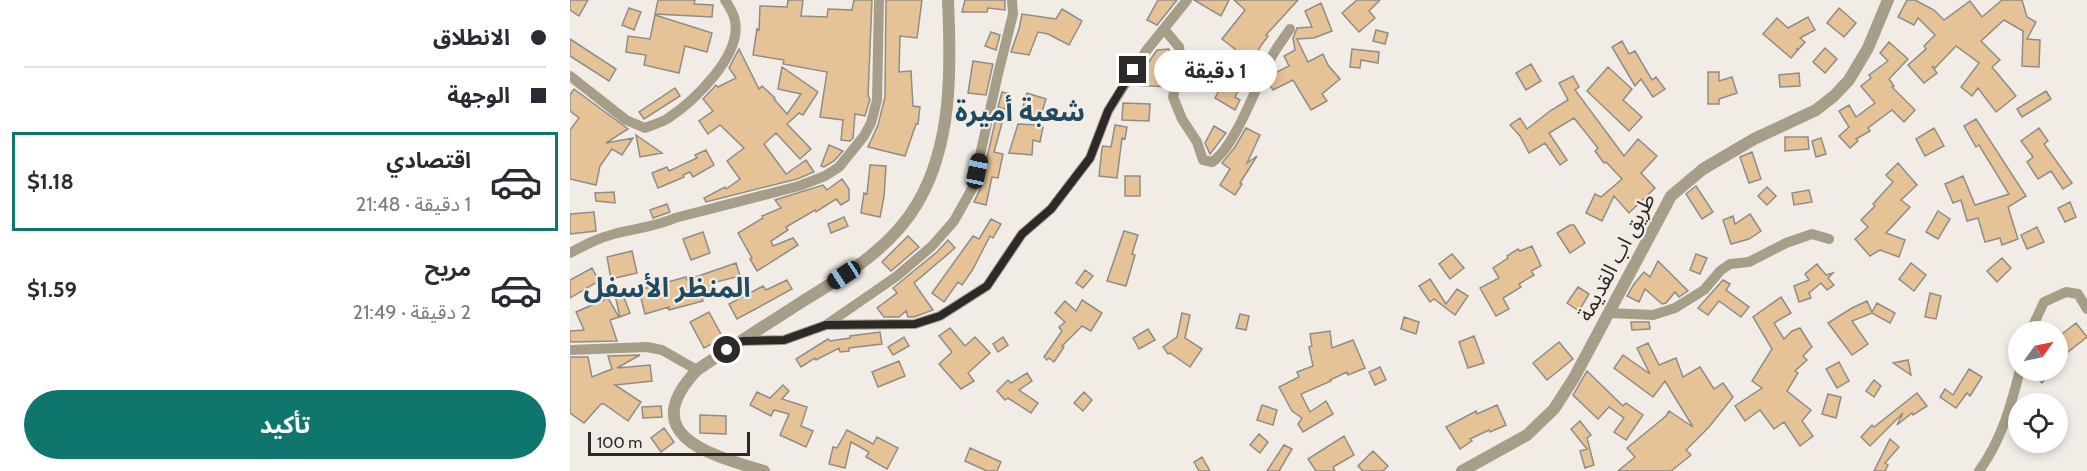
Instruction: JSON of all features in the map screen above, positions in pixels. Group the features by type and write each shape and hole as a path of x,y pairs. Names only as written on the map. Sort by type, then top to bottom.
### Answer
{"street":[{"path":"570,76 626,120 645,128 665,120 702,89 724,65 733,41 736,22 725,0"},
{"path":"570,253 597,239 615,233 658,226 675,218 799,186 825,176 839,167 864,136 871,123 877,100 879,0"},
{"path":"764,471 709,454 693,444 680,432 674,418 674,404 682,386 697,370 872,256 903,224 917,204 928,182 943,137 951,55 948,0"},
{"path":"742,341 784,340 826,325 897,276 932,246 954,220 973,187 1013,14 1012,0"},
{"path":"826,325 915,324 940,316 987,286 1022,234 1051,209 1090,158 1108,111 1146,51 1187,0"},
{"name":"طريق اب القديمة","path":"1462,471 1527,435 1554,409 1574,378 1671,196 1703,169 1754,139 1816,110 1834,96 1849,80 1868,48 1888,0"},
{"path":"1164,29 1179,47 1181,59 1173,97 1182,119 1197,142 1203,160 1212,162 1221,155 1254,95 1272,56 1290,29"},
{"path":"1609,313 1653,315 1675,308 1704,290 1720,271 1730,264 1749,262 1786,243 1812,234 1829,239"},
{"path":"2035,321 2044,302 2066,292 2078,294 2087,309"},
{"path":"570,350 647,347 662,350 697,370"},
{"path":"1979,471 1989,457 2009,410 2017,381"}],"building":[{"path":"570,0 588,0 579,16 570,10"},
{"path":"658,0 695,0 694,4 713,5 712,17 655,14"},
{"path":"788,0 803,0 801,16 827,17 828,9 852,10 854,0 872,0 868,96 870,99 865,116 855,114 853,138 850,141 841,140 843,120 820,117 827,72 783,64 784,60 753,55 757,29 759,30 760,6 787,7"},
{"path":"886,0 922,0 917,38 900,36 899,72 911,71 913,106 920,107 918,124 916,124 905,156 868,147 878,125 885,97"},
{"path":"965,0 1005,0 1005,10 988,8 987,12 962,12"},
{"path":"1158,0 1177,0 1157,25 1147,20"},
{"path":"1194,0 1229,0 1221,16"},
{"path":"1234,0 1298,0 1266,35 1268,36 1260,47 1235,97 1240,100 1235,110 1215,98 1230,70 1228,69 1236,50 1222,39 1245,10"},
{"path":"1357,0 1380,0 1369,11 1375,18 1359,32 1342,13"},
{"path":"1907,0 1915,0 1934,10 1944,20 1970,1 1982,17 2002,0 2022,0 2027,17 2036,22 2027,39 2040,40 2039,67 2022,66 2023,31 2004,20 1981,41 2000,60 1992,67 2016,96 1996,112 1978,88 1972,96 1961,87 1979,63 1956,46 1935,68 1932,66 1937,73 1924,83 1908,65 1926,49 1924,46 1935,35 1918,18 1914,25 1898,17"},
{"path":"1321,3 1332,31 1314,38 1297,39 1308,62 1323,54 1328,65 1340,79 1322,94 1327,101 1311,110 1293,80 1273,90 1268,81 1271,75 1289,66 1284,56 1295,50 1293,38 1297,28 1312,27 1305,11"},
{"path":"629,8 641,12 634,30 622,25"},
{"path":"1839,8 1856,23 1844,37 1827,23"},
{"path":"1062,9 1082,21 1069,45 1048,34 1038,32 1029,55 1011,52 1022,14 1056,19"},
{"path":"655,15 712,33 707,52 685,46 679,73 644,65 646,55 626,52 628,36 650,39"},
{"path":"1808,17 1815,30 1800,38 1805,42 1798,50 1797,48 1791,58 1763,34 1777,18 1788,28"},
{"path":"1376,30 1388,33 1385,44 1373,41"},
{"path":"991,32 1000,35 996,50 985,46"},
{"path":"570,39 616,69 609,81 570,56"},
{"path":"1622,41 1629,54 1635,51 1652,80 1656,77 1665,89 1653,97 1641,79 1635,86 1612,47"},
{"path":"1889,42 1908,59 1889,79 1894,86 1892,87 1915,110 1904,122 1892,110 1868,128 1870,131 1856,139 1858,141 1850,148 1839,136 1849,127 1839,111 1849,105 1856,117 1875,103 1861,86 1871,78 1869,75 1888,61 1880,53"},
{"path":"1825,48 1837,59 1825,73 1813,62"},
{"path":"739,49 759,89 762,86 787,114 801,94 778,89 782,67 818,92 803,115 799,113 787,124 811,149 800,159 776,133 764,144 786,174 806,160 814,172 797,179 706,202 704,198 725,187 726,189 740,179 727,161 744,148 720,125 708,134 699,121 713,111 703,99 716,85 718,87 736,78 729,68"},
{"path":"1169,49 1168,87 1133,85 1157,50"},
{"path":"1352,49 1379,52 1378,63 1361,60 1360,68 1350,67"},
{"path":"973,61 993,64 986,95 968,93"},
{"path":"1531,64 1541,81 1526,90 1516,73"},
{"path":"1608,67 1632,89 1623,100 1642,117 1629,131 1587,91"},
{"path":"1708,72 1719,72 1719,81 1732,77 1737,93 1719,99 1719,104 1708,104"},
{"path":"1799,73 1800,86 1780,87 1779,75"},
{"path":"1573,76 1579,87 1575,90 1624,156 1638,139 1657,156 1641,173 1655,188 1629,213 1614,196 1602,221 1586,213 1595,194 1601,197 1622,179 1606,162 1604,163 1595,151 1598,148 1574,118 1549,133 1567,160 1560,165 1545,143 1529,153 1520,136 1510,125 1520,118 1527,129 1568,100 1559,83"},
{"path":"675,88 680,96 644,119 639,112"},
{"path":"574,89 628,129 606,143 633,138 622,155 612,149 600,166 596,185 570,179 570,130 579,118 570,111 570,95"},
{"path":"2046,91 2051,99 2022,117 2017,109"},
{"path":"1002,92 1010,94 1005,109 998,107"},
{"path":"1027,93 1046,99 1040,118 1021,113"},
{"path":"1123,103 1150,104 1149,121 1122,120"},
{"path":"1976,119 2026,196 2008,207 2018,239 2002,245 2000,238 1985,242 1978,218 1967,221 1961,200 1953,203 1945,184 1963,176 1975,205 2009,194 1979,145 1976,147 1964,126"},
{"path":"995,122 1002,123 994,152 1003,154 998,178 992,177 986,205 974,202 980,189"},
{"path":"1018,124 1043,127 1040,142 1033,140 1032,155 1009,153"},
{"path":"1115,125 1127,127 1125,139 1122,138 1117,178 1099,176 1102,148 1103,146 1111,147"},
{"path":"1214,126 1226,133 1210,154 1205,143"},
{"path":"1246,128 1260,135 1247,163 1257,156 1235,195 1220,185 1230,169 1222,163"},
{"path":"1934,128 1944,146 1925,156 1916,139"},
{"path":"2039,128 2048,141 2044,144 2072,183 2063,189 2051,171 2038,179 2027,162 2033,157 2021,141"},
{"path":"636,135 662,153 640,157"},
{"path":"1785,137 1808,137 1809,149 1785,151"},
{"path":"1821,138 1826,154 1816,157 1812,141"},
{"path":"829,145 843,151 834,161 824,167 821,166"},
{"path":"706,150 714,165 693,177 690,172 658,188 652,173 667,167 669,171 697,158 695,155"},
{"path":"1752,152 1761,179 1749,183 1740,157"},
{"path":"1898,163 1917,185 1901,200 1910,207 1886,233 1905,240 1899,257 1880,250 1870,256 1855,239 1868,227 1861,220 1893,182 1886,175"},
{"path":"870,165 886,166 880,217 861,213 864,193 867,194"},
{"path":"1125,176 1140,176 1140,196 1125,196"},
{"path":"842,179 849,189 849,200 841,205 836,199 786,227 788,230 771,241 773,246 793,238 798,245 757,271 738,233 763,218 762,216 781,208 775,200 823,185 827,190"},
{"path":"1696,186 1713,212 1702,219 1686,194"},
{"path":"1767,187 1776,196 1767,205 1758,196"},
{"path":"1809,190 1812,202 1794,205 1792,193"},
{"path":"614,192 615,203 596,201 595,193"},
{"path":"2070,202 2076,217 2065,222 2058,208"},
{"path":"667,204 670,212 653,218 650,210"},
{"path":"1938,211 1950,219 1938,239 1926,232"},
{"path":"594,212 596,231 570,234 570,214"},
{"path":"1750,214 1761,231 1749,239 1731,244 1723,220 1733,216 1735,224"},
{"path":"844,217 848,226 831,233 828,224"},
{"path":"991,219 1001,224 993,238 990,236 962,285 958,282 944,302 932,293 973,236 979,239"},
{"path":"1574,225 1585,243 1570,253 1557,233"},
{"path":"2037,227 2044,242 2027,249 2021,235"},
{"path":"1124,231 1138,235 1126,286 1107,281"},
{"path":"703,232 710,253 691,260 683,239"},
{"path":"908,236 919,247 891,271 882,262"},
{"path":"948,240 955,248 914,283 933,310 914,317 908,317 906,311 899,317 884,317 877,308 897,293 893,288 937,252"},
{"path":"1532,246 1541,266 1531,271 1534,275 1519,284 1521,287 1503,298 1509,309 1496,316 1480,288 1499,278 1493,268 1508,258 1507,256 1518,249 1520,251"},
{"path":"632,251 637,273 611,279 607,257"},
{"path":"1452,254 1464,268 1450,279 1439,264"},
{"path":"1696,254 1707,258 1700,274 1690,270"},
{"path":"2002,258 2011,268 1997,282 1987,271"},
{"path":"1658,261 1688,291 1679,297 1675,292 1666,303 1662,304 1645,289 1639,302 1627,296 1644,272 1650,277"},
{"path":"736,263 740,276 712,283 715,295 702,299 703,301 645,314 639,290 686,277 687,280"},
{"path":"1911,263 1926,275 1914,291 1899,279"},
{"path":"1817,264 1826,275 1833,273 1828,278 1834,285 1827,290 1821,283 1809,293 1811,298 1799,302 1794,286 1809,280 1805,274"},
{"path":"592,268 599,281 570,298 570,280"},
{"path":"1085,270 1093,276 1083,288 1076,283"},
{"path":"1430,279 1446,304 1457,289 1468,296 1455,315 1434,299 1430,302 1419,286"},
{"path":"787,280 792,289 737,319 729,304 763,286 766,290"},
{"path":"1723,280 1730,284 1726,290 1749,307 1741,317 1719,301 1708,315 1698,308"},
{"path":"1578,287 1589,294 1579,311 1567,303"},
{"path":"622,292 630,313 620,317 615,295"},
{"path":"1930,293 1941,296 1936,319 1925,317"},
{"path":"1781,297 1791,313 1774,323 1784,339 1792,331 1800,328 1812,347 1803,356 1807,360 1795,371 1798,373 1787,391 1811,410 1802,421 1813,436 1800,446 1784,422 1774,429 1760,410 1745,421 1735,406 1762,388 1752,381 1772,349 1753,317"},
{"path":"608,298 619,317 610,320 617,341 570,342 570,331 584,330 576,312"},
{"path":"1082,300 1102,313 1091,331 1082,326 1062,346 1064,347 1054,362 1049,358 1047,360 1044,357 1062,331 1059,327 1065,322 1055,313 1065,301 1076,311"},
{"path":"1867,301 1872,312 1877,303 1895,313 1890,323 1872,313 1852,321 1868,344 1852,355 1828,323"},
{"path":"709,312 723,338 704,348 690,322"},
{"path":"1182,313 1190,315 1185,338 1202,349 1190,367 1170,353 1168,354 1163,347 1177,337"},
{"path":"1240,314 1249,316 1246,330 1236,328"},
{"path":"1404,317 1419,322 1416,334 1401,329"},
{"path":"1631,322 1649,322 1650,329 1632,330"},
{"path":"2076,323 2087,337 2068,352 2068,329"},
{"path":"950,328 965,346 975,337 990,353 968,373 974,381 961,389 939,364 952,352 939,336"},
{"path":"1148,329 1155,340 1139,349 1133,338"},
{"path":"1330,331 1332,348 1353,340 1365,368 1348,375 1347,372 1301,394 1310,412 1326,401 1333,414 1303,432 1298,424 1302,418 1292,411 1279,387 1299,377 1297,372 1313,366 1309,347 1312,346 1310,334"},
{"path":"880,332 882,344 849,348 849,351 840,352 839,348 801,367 796,359 828,339 830,341"},
{"path":"1474,336 1484,363 1468,368 1459,342"},
{"path":"904,337 909,346 893,355 888,347"},
{"path":"1003,337 1008,345 998,352 993,344"},
{"path":"1559,342 1573,359 1547,380 1533,363"},
{"path":"1648,343 1659,365 1676,358 1683,377 1700,367 1714,389 1723,383 1733,397 1709,427 1686,450 1691,455 1671,471 1618,471 1635,457 1627,448 1669,411 1693,427 1665,381 1653,397 1614,368 1623,355 1650,374 1637,348"},
{"path":"640,355 617,368 650,365 652,381 615,385 641,402 628,421 604,404 601,404 584,423 570,413 570,357 588,357 592,377 612,369 608,356"},
{"path":"1908,360 1911,375 1893,363"},
{"path":"899,361 905,376 878,387 872,372"},
{"path":"1839,362 1849,381 1837,388 1826,369"},
{"path":"1380,367 1386,380 1375,385 1369,372"},
{"path":"1969,369 1982,377 1970,396 1967,393 1956,408 1940,397 1945,389 1953,395"},
{"path":"1587,371 1623,406 1626,403 1643,415 1626,440 1614,432 1624,418 1609,407 1598,419 1573,395"},
{"path":"1027,373 1032,381 1019,390 1038,403 1031,413 1008,398 1005,400 997,391 1008,380 1011,383"},
{"path":"1874,380 1881,386 1874,397 1866,391"},
{"path":"783,385 789,391 782,399 807,407 801,426 813,431 806,447 780,435 789,414 774,410 771,416 750,405 757,392 770,398"},
{"path":"1084,392 1092,400 1083,411 1074,403"},
{"path":"1917,393 1927,406 1913,415 1912,413 1897,425 1903,413 1870,446 1861,437 1872,425 1874,427"},
{"path":"1828,394 1841,397 1836,418 1822,414"},
{"path":"1262,405 1277,410 1273,425 1257,420"},
{"path":"1497,405 1506,425 1470,439 1472,441 1460,449 1446,427 1476,411 1477,414"},
{"path":"661,406 662,417 643,418 642,407"},
{"path":"700,415 726,416 726,434 700,433"},
{"path":"1580,421 1591,435 1587,438 1594,465 1585,468 1580,451 1587,449 1571,429"},
{"path":"664,428 674,442 661,452 651,438"},
{"path":"847,430 873,444 877,437 898,448 887,469 866,457 869,452 851,442 845,468 829,464 833,447 837,448"},
{"path":"1259,434 1268,442 1260,453 1250,445"},
{"path":"1344,436 1354,455 1333,467 1335,471 1316,471 1308,459"},
{"path":"1890,439 1899,447 1885,463 1888,465 1885,471 1874,471"},
{"path":"1284,445 1292,449 1279,471 1267,471"},
{"path":"970,448 1001,462 997,471 987,471 965,461"},
{"path":"1373,451 1388,466 1383,471 1363,471 1358,466"},
{"path":"1202,457 1210,471 1199,471 1194,462"}],"district":[{"name":"شعبة أميرة","path":"1020,111"},
{"name":"المنظر الأسفل","path":"667,287"}],"route":[{"path":"727,350 742,341 784,340 826,325 915,324 940,316 987,286 1022,234 1051,209 1090,158 1108,111 1133,70"}]}
